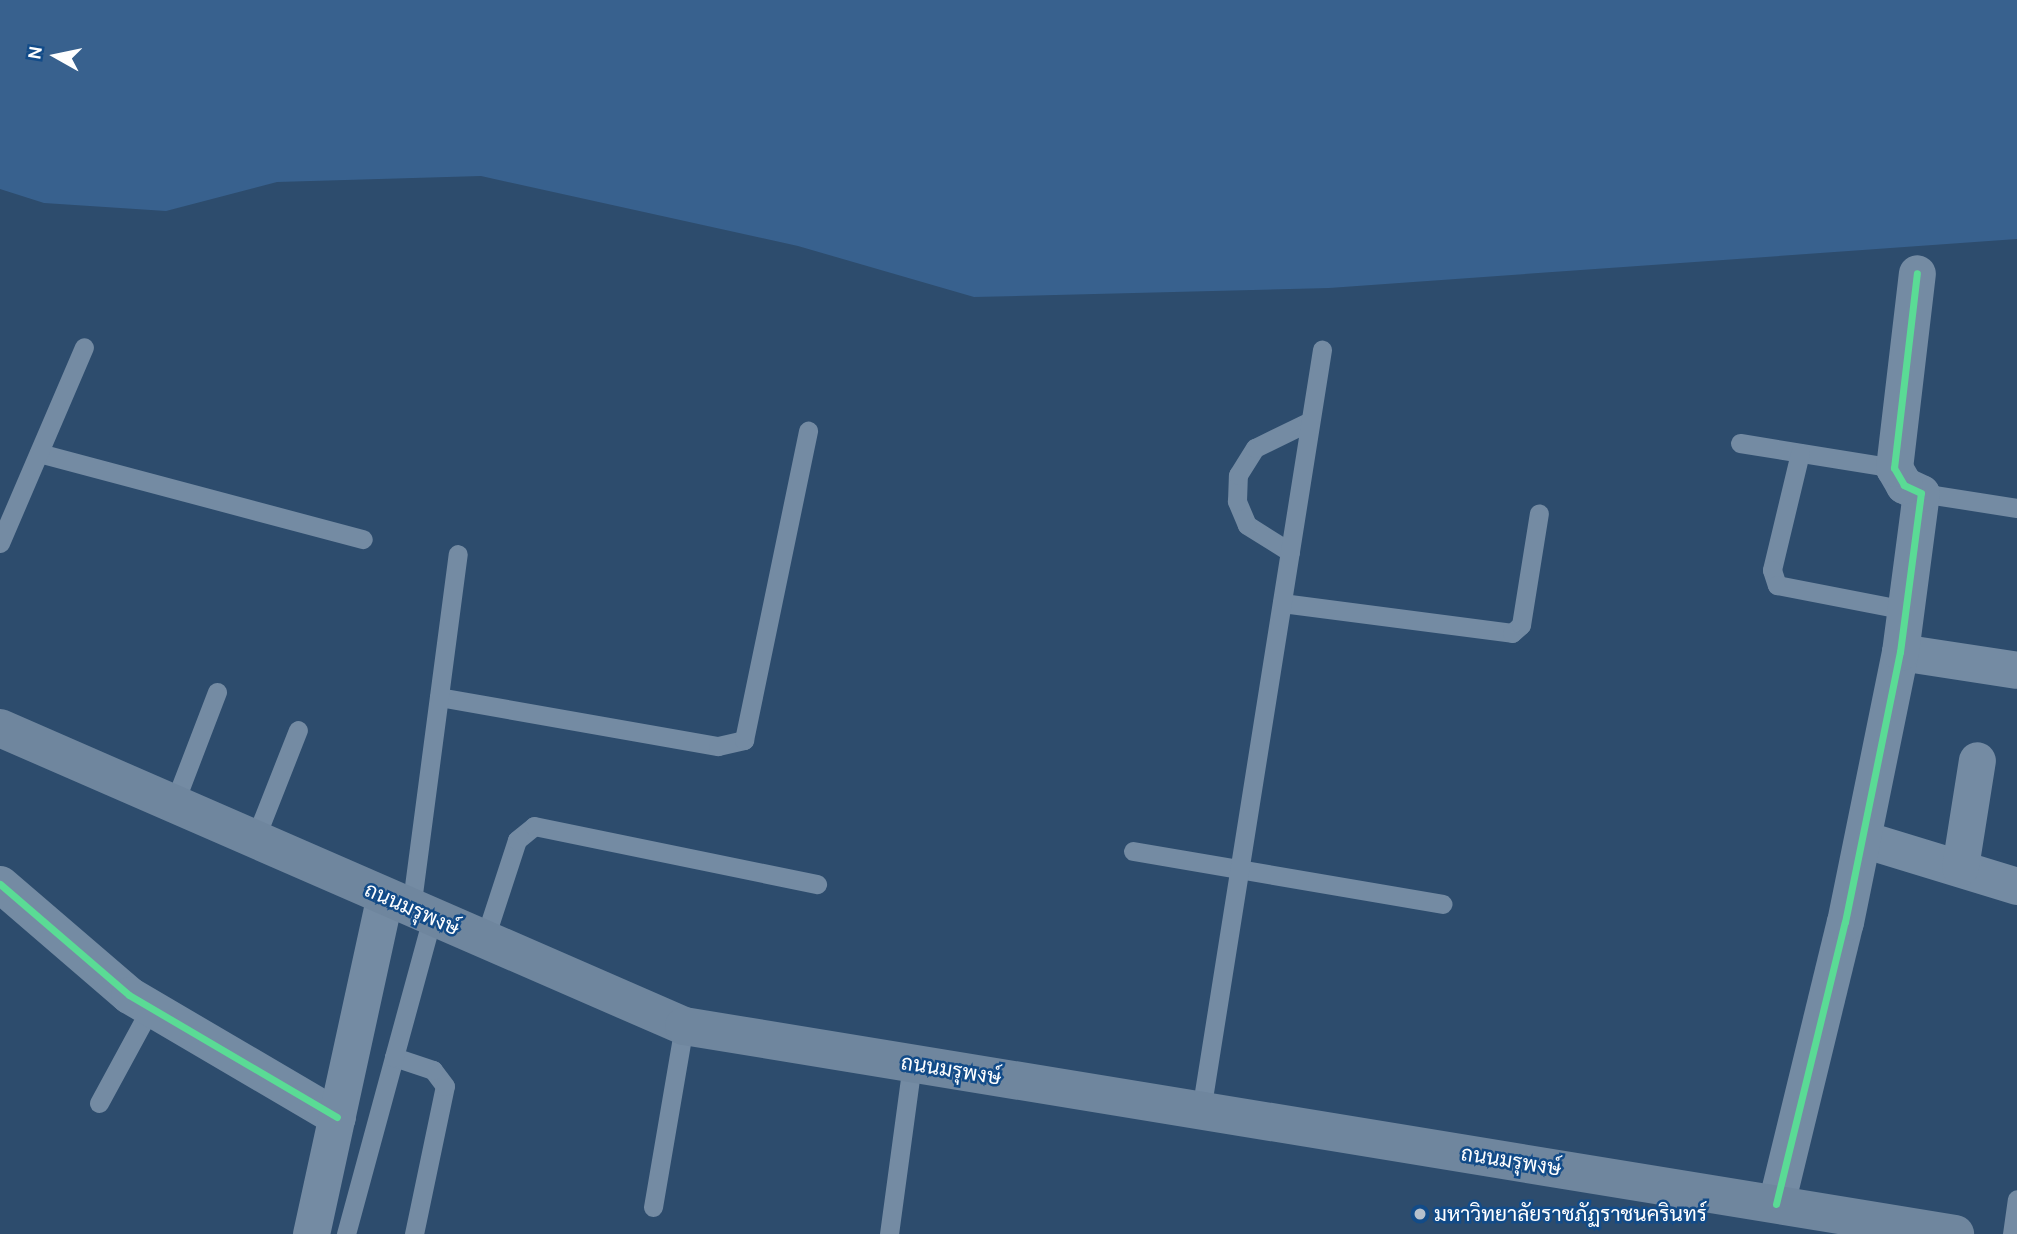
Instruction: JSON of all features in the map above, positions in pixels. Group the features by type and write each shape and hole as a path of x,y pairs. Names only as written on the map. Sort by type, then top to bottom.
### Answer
{"main road":[{"name":"ถนนมรุพงษ์","path":"0,728 684,1026 1955,1234"}],"street":[{"path":"1776,1204 1863,839 1900,652 1921,493 1904,485 1894,468 1917,273"},
{"path":"1900,652 2017,670"},
{"path":"1960,867 1977,760"},
{"path":"1863,839 2017,886"},
{"path":"0,884 150,1009 337,1116"},
{"path":"327,1231 337,1116 409,908"}],"lane":[{"path":"0,543 84,347"},
{"path":"1201,1111 1322,349"},
{"path":"1290,552 1247,525 1237,501 1238,475 1255,448 1310,421"},
{"path":"439,697 718,746 744,740 808,431"},
{"path":"1741,443 1894,468"},
{"path":"39,453 363,539"},
{"path":"1800,453 1772,570 1777,585 1906,610"},
{"path":"1921,493 2017,508"},
{"path":"1282,603 1511,633 1521,625 1539,513"},
{"path":"327,1231 394,1057 409,908 458,554"},
{"path":"174,804 217,692"},
{"path":"255,839 298,730"},
{"path":"484,941 517,840 534,826 817,884"},
{"path":"1133,851 1443,904"},
{"path":"99,1104 150,1009"},
{"path":"653,1207 684,1026"},
{"path":"394,1057 433,1070 445,1086 414,1234"},
{"path":"888,1234 912,1064"},
{"path":"2012,1234 2017,1199"}],"water":[{"path":"0,0 2017,0 2017,239 1329,288 974,297 798,246 481,176 277,182 166,211 44,203 0,189"}],"cycle path":[{"path":"1776,1204 1845,922 1900,652 1921,493 1904,485 1894,468 1917,273"},
{"path":"0,884 129,995 337,1117"}],"place":[{"name":"มหาวิทยาลัยราชภัฏราชนครินทร์","path":"1420,1214"}]}
